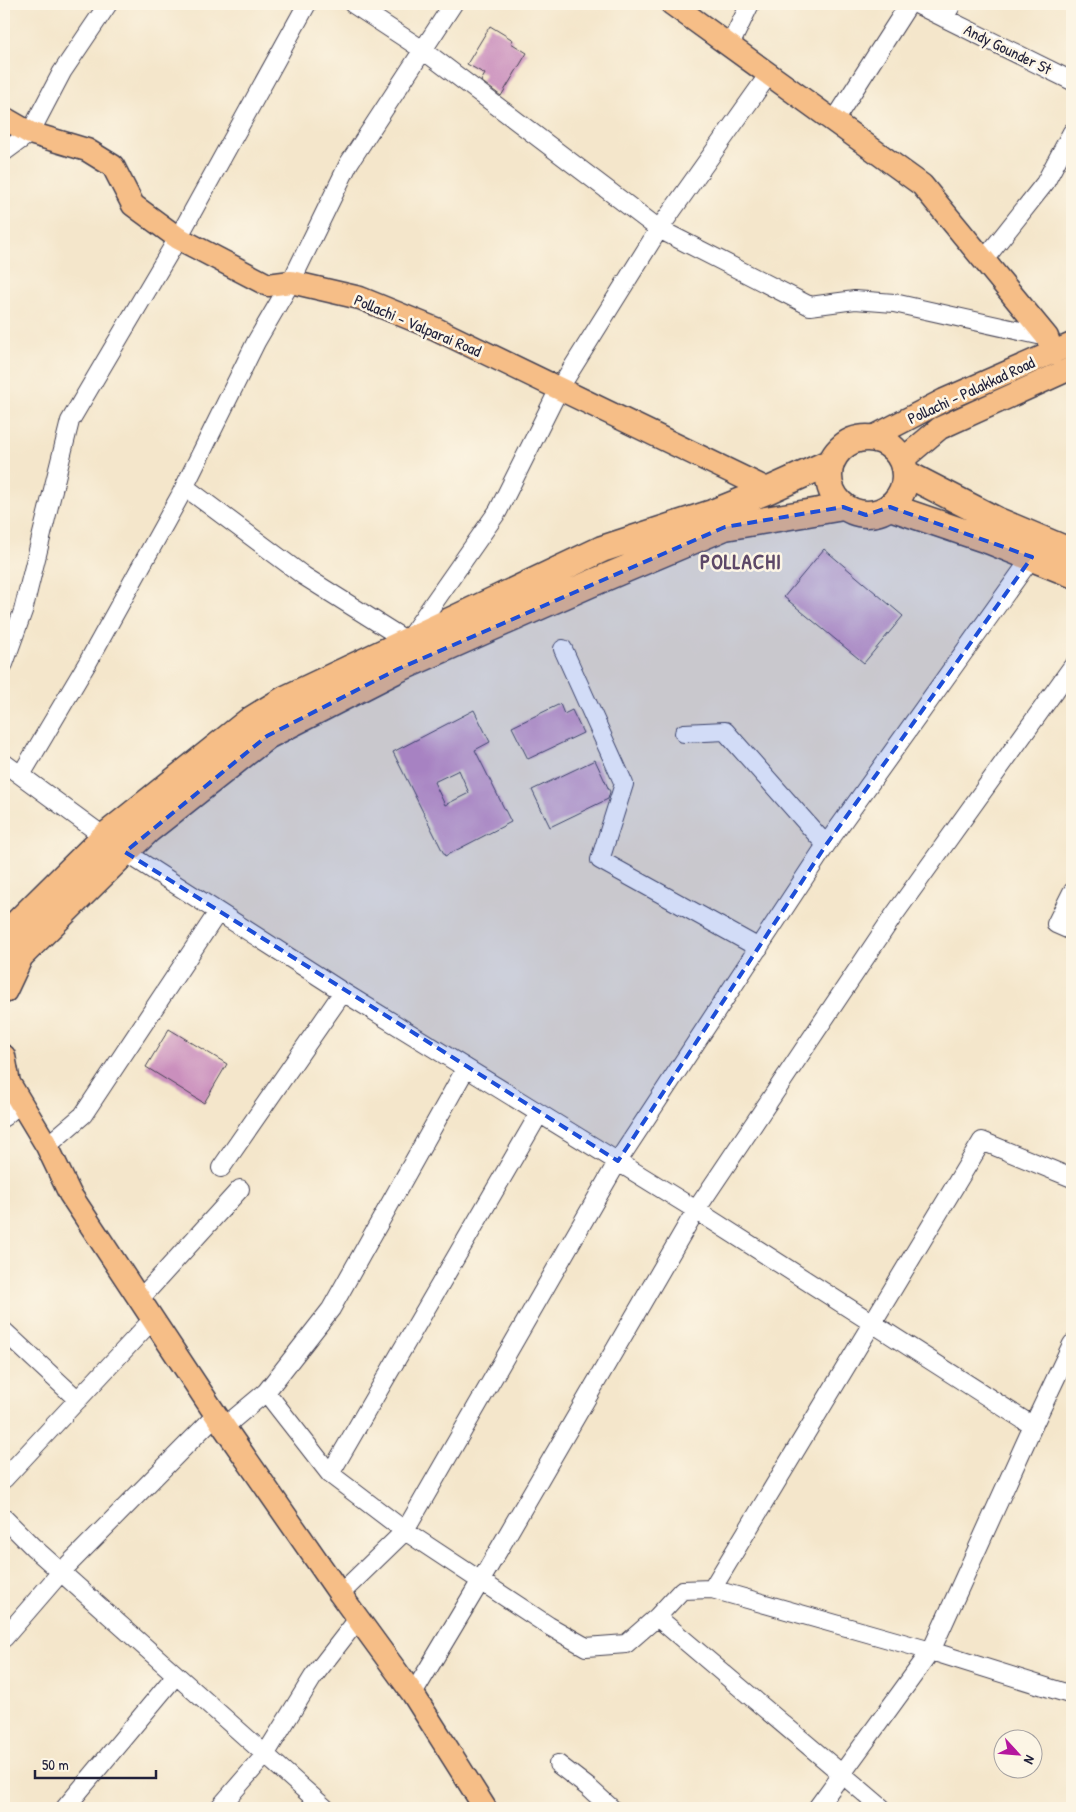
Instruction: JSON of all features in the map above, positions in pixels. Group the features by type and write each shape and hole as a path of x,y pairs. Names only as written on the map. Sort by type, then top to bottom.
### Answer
{"highway":[{"path":"871,438 884,442 894,449 903,466 904,486 899,498 890,507 878,514 854,513 843,507 834,498 829,487 828,474 831,462 837,452 846,444 858,439 871,438"},
{"path":"4,934 114,844 249,720 285,699 602,549 712,513 831,462"},
{"path":"903,466 996,520 1072,552"},
{"path":"4,990 20,956 114,844 148,830 267,736 398,669 725,527 843,507"},
{"path":"890,507 990,541 1072,574"}],"main road":[{"path":"672,4 922,185 1057,345"},
{"name":"Pollachi - Valparai Road","path":"4,118 30,133 87,150 113,166 133,205 178,238 268,285 290,282 369,301 436,329 769,490"},
{"name":"Pollachi - Palakkad Road","path":"871,438 1057,345"},
{"path":"903,466 940,428 1072,368"},
{"path":"4,1056 7,1081 47,1146 70,1194 220,1421 340,1594 413,1694 485,1808"}],"street":[{"path":"4,152 30,133 62,72 108,4"},
{"path":"4,664 23,611 70,421 178,238 307,4"},
{"path":"353,4 423,50 659,230 810,306 855,300 894,303 1057,345"},
{"path":"21,774 88,662 185,487 256,342 290,282 349,162 453,4"},
{"path":"730,45 750,4"},
{"path":"834,121 909,4"},
{"name":"Andy Gounder St","path":"916,4 948,11 1072,81"},
{"path":"185,487 304,576 407,641 498,511 559,389 659,230 769,74"},
{"path":"984,260 1045,183 1072,132"},
{"path":"340,1594 405,1531 618,1161 826,845 1032,557"},
{"path":"563,649 624,784 600,860 759,948"},
{"path":"413,1694 696,1210 894,915 1072,667"},
{"path":"684,733 725,731 826,845"},
{"path":"4,763 114,844 218,912 343,992 696,1210 1033,1426"},
{"path":"1072,892 1056,924 1072,931"},
{"path":"47,1146 84,1115 218,912"},
{"path":"221,1168 343,992"},
{"path":"4,1638 61,1572 220,1421 266,1392 331,1309 466,1068"},
{"path":"4,1117 21,1102"},
{"path":"330,1474 539,1114"},
{"path":"712,1589 982,1141 1072,1178"},
{"path":"140,1299 240,1188"},
{"path":"4,1479 153,1320"},
{"path":"4,1331 78,1400"},
{"path":"817,1808 931,1651 1072,1344"},
{"path":"266,1392 330,1474 405,1531 480,1582 586,1647 626,1644 657,1617 682,1590 712,1589 931,1651 1072,1695"},
{"path":"4,1518 61,1572 325,1808"},
{"path":"657,1617 882,1808"},
{"path":"219,1808 265,1755 313,1677 358,1619"},
{"path":"65,1808 176,1675"},
{"path":"558,1764 611,1808"}],"highlighted area":[{"path":"843,507 866,515 890,507 1032,557 826,845 618,1161 125,852 267,736 398,669 725,527"}],"building":[{"path":"490,26 513,40 511,43 527,53 501,96 481,81 485,74 467,64"},
{"path":"824,549 903,616 864,663 784,597"},
{"path":"560,704 564,714 572,710 583,733 528,759 512,727"},
{"path":"474,710 490,742 475,750 511,822 445,856 393,752","holes":["459,770 469,793 445,805 434,782"]},
{"path":"595,760 610,792 608,799 550,827 532,790"},
{"path":"169,1029 227,1064 204,1103 146,1067"}],"district":[{"name":"POLLACHI","path":"741,562"}]}
